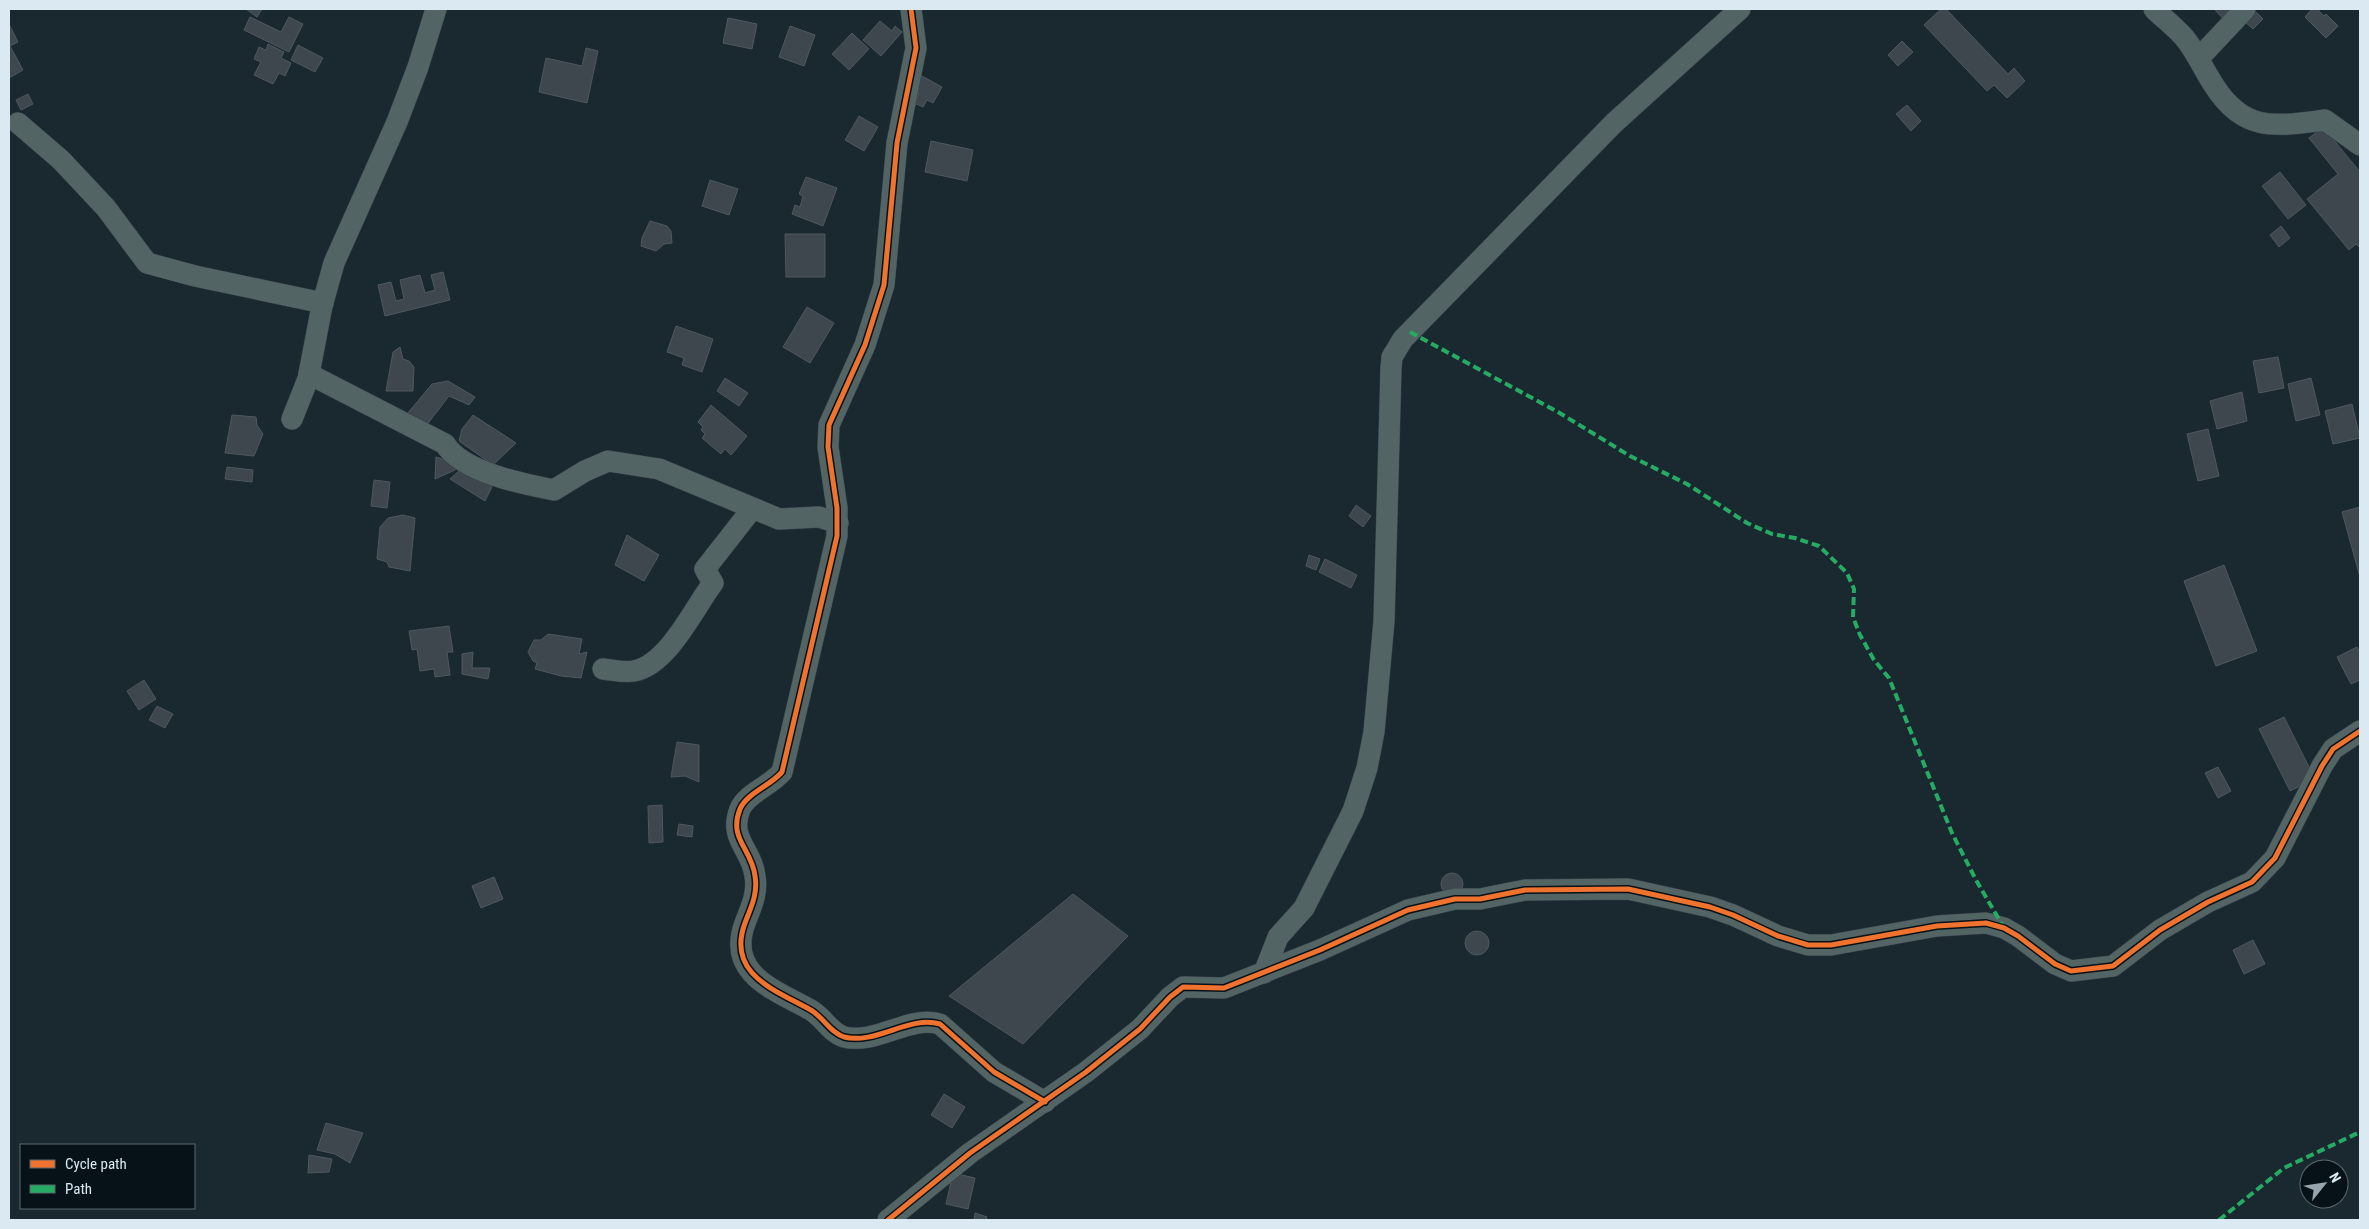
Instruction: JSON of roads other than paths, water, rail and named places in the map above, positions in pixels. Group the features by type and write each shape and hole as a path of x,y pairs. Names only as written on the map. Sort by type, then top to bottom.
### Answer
{"street":[{"path":"292,419 309,374 323,304 334,263 400,114 436,9"},
{"path":"911,9 916,48 897,144 884,285 865,345 829,425 828,447 838,523 833,557 806,662 799,704 782,772 774,781 744,802 735,827 738,837 751,860 757,885 755,897 741,937 741,948 751,972 766,986 812,1010 837,1034 860,1038 911,1025 940,1024 994,1072 1045,1102"},
{"path":"1264,973 1278,937 1304,908 1353,811 1368,768 1374,732 1384,621 1391,368 1394,352 1404,339 1614,122 1740,9"},
{"path":"2154,9 2185,39 2199,58 2228,106 2244,118 2260,123 2283,124 2325,120 2360,145"},
{"path":"2199,58 2245,9"},
{"path":"18,123 61,160 106,208 147,263 195,276 323,304"},
{"path":"309,374 445,444 451,453 491,475 554,490 585,471 608,461 659,469 778,520 819,517 838,523"},
{"path":"603,669 634,671 649,665 664,652 713,583 705,569 752,509"},
{"path":"888,1220 913,1212 970,1153 1045,1102 1140,1029 1170,997 1183,987 1224,988 1348,938 1408,910 1455,899 1480,899 1524,890 1628,889 1733,914 1778,936 1808,945 1830,945 1937,926 1986,923 2004,928 2018,936 2055,964 2071,971 2113,966 2160,930 2208,902 2252,882 2276,858 2322,766 2333,749 2360,731"}]}
